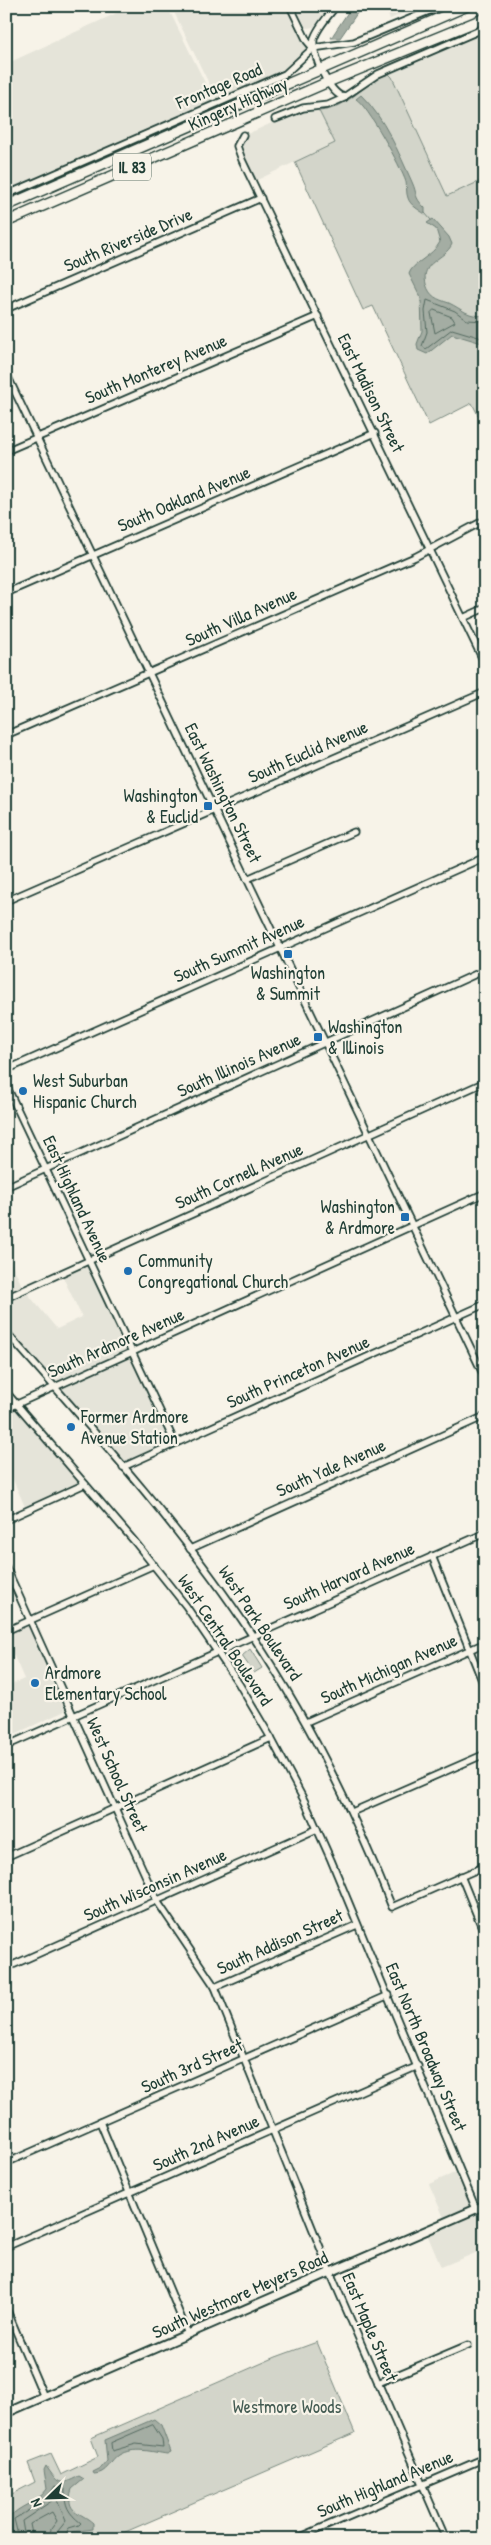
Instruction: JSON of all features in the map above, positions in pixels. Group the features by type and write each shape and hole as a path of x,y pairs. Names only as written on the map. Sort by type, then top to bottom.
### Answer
{"highway":[{"name":"Kingery Highway","path":"6,206 467,6"},
{"name":"Kingery Highway","path":"6,222 328,82 485,18"}],"street":[{"path":"290,6 307,41 313,48 333,92 344,97"},
{"path":"313,48 314,37 336,6"},
{"path":"313,48 354,42 440,6"},
{"path":"275,119 303,108 328,105 344,97 378,74 485,28"},
{"name":"Frontage Road","path":"6,195 285,74 313,48"},
{"name":"East Madison Street","path":"243,135 238,142 238,150 485,664"},
{"name":"South Riverside Drive","path":"6,309 261,198"},
{"name":"South Monterey Avenue","path":"6,450 318,316"},
{"name":"East Washington Street","path":"6,373 485,1378"},
{"name":"South Oakland Avenue","path":"6,593 375,433"},
{"name":"South Villa Avenue","path":"6,735 415,557 485,520"},
{"path":"463,618 485,608"},
{"name":"South Euclid Avenue","path":"6,901 485,692"},
{"path":"247,879 354,832"},
{"name":"South Summit Avenue","path":"6,1070 485,857"},
{"name":"South Illinois Avenue","path":"6,1187 485,970"},
{"name":"South Cornell Avenue","path":"6,1298 485,1082"},
{"name":"East Highland Avenue","path":"6,1085 175,1443"},
{"name":"South Ardmore Avenue","path":"6,1409 485,1193"},
{"name":"South Princeton Avenue","path":"123,1467 485,1304"},
{"name":"West Park Boulevard","path":"6,1332 55,1387 190,1548 253,1635 306,1722 352,1812 392,1907 461,1876"},
{"name":"West Central Boulevard","path":"6,1392 154,1565 217,1651 271,1738 317,1829 357,1925"},
{"name":"South Yale Avenue","path":"190,1548 485,1416"},
{"path":"6,1520 86,1484"},
{"name":"South Harvard Avenue","path":"6,1746 485,1533"},
{"path":"432,1556 485,1688"},
{"path":"6,1631 154,1565"},
{"name":"West School Street","path":"6,1567 157,1901 214,1988"},
{"name":"South Michigan Avenue","path":"306,1722 485,1644"},
{"path":"6,1857 271,1738"},
{"path":"352,1812 485,1754"},
{"name":"South Wisconsin Avenue","path":"6,1968 317,1829"},
{"path":"485,1866 461,1876 485,1935"},
{"name":"South Addison Street","path":"214,1988 357,1925"},
{"name":"East North Broadway Street","path":"357,1925 389,1995 476,2209"},
{"name":"East Maple Street","path":"214,1988 330,2272 446,2539"},
{"name":"South 3rd Street","path":"6,2163 389,1995"},
{"name":"South 2nd Avenue","path":"6,2247 418,2066"},
{"path":"100,2122 188,2334"},
{"name":"South Westmore Meyers Road","path":"6,2413 485,2205"},
{"path":"6,2308 44,2397"},
{"path":"378,2383 468,2345"},
{"name":"South Highland Avenue","path":"296,2539 485,2458"}],"shaded area":[{"path":"132,6 167,6 214,101 6,191 6,64"},
{"path":"171,6 287,6 303,39 310,48 283,73 217,100"},
{"path":"296,6 329,6 314,27 306,28"},
{"path":"384,6 420,6 390,19"},
{"path":"485,31 485,179 447,196 389,74"},
{"path":"309,109 319,111 335,143 255,181 240,149 245,135 298,111"},
{"path":"6,1251 23,1288 57,1329 82,1317 60,1271 91,1257 178,1445 126,1468 6,1330"},
{"path":"17,1406 83,1484 26,1509 6,1464 6,1411"},
{"name":"Ardmore Elementary School","path":"30,1622 65,1711 6,1738 6,1687 24,1679 6,1638 6,1633"},
{"path":"459,2171 473,2207 445,2220 429,2184"},
{"path":"478,2212 485,2227 485,2249 441,2267 427,2234"}],"green space":[{"path":"389,74 447,196 485,179 485,429 472,403 429,425 373,306 363,310 295,162 335,143 319,111 340,105 373,81"},
{"path":"250,1649 262,1668 254,1673 242,1656"},
{"name":"Westmore Woods","path":"317,2342 355,2433 109,2539 6,2539 6,2497 35,2482 28,2463 51,2454 61,2475 98,2457 91,2438 276,2357"}],"water":[{"path":"352,6 362,6 340,38 331,38"},
{"path":"361,95 377,114 390,136 402,159 417,198 425,208 425,214 409,201 403,174 376,124 356,99"},
{"path":"433,219 449,237 452,244 444,254 430,265 425,276 426,284 434,297 474,315 485,315 485,344 452,334 427,354 418,350 417,344 422,331 421,298 409,274 414,266 433,251 440,242 436,229 427,223"},
{"path":"154,2419 161,2425 171,2452 167,2454 137,2450 125,2452 119,2455 102,2472 94,2474 93,2472 101,2468 107,2461 105,2440"},
{"path":"46,2466 56,2480 60,2482 79,2476 84,2479 72,2489 70,2503 75,2510 93,2523 93,2529 72,2532 67,2539 14,2539 9,2518 18,2510 39,2498 47,2489 44,2470"}],"waterway":[{"path":"425,213 431,220"}],"place":[{"name":"Washington & Euclid","path":"208,806"},
{"name":"Washington & Summit","path":"288,954"},
{"name":"Washington & Illinois","path":"318,1037"},
{"name":"West Suburban Hispanic Church","path":"23,1091"},
{"name":"Washington & Ardmore","path":"405,1217"},
{"name":"Community Congregational Church","path":"128,1271"},
{"name":"Former Ardmore Avenue Station","path":"71,1427"},
{"name":"Ardmore Elementary School","path":"35,1683"}]}
